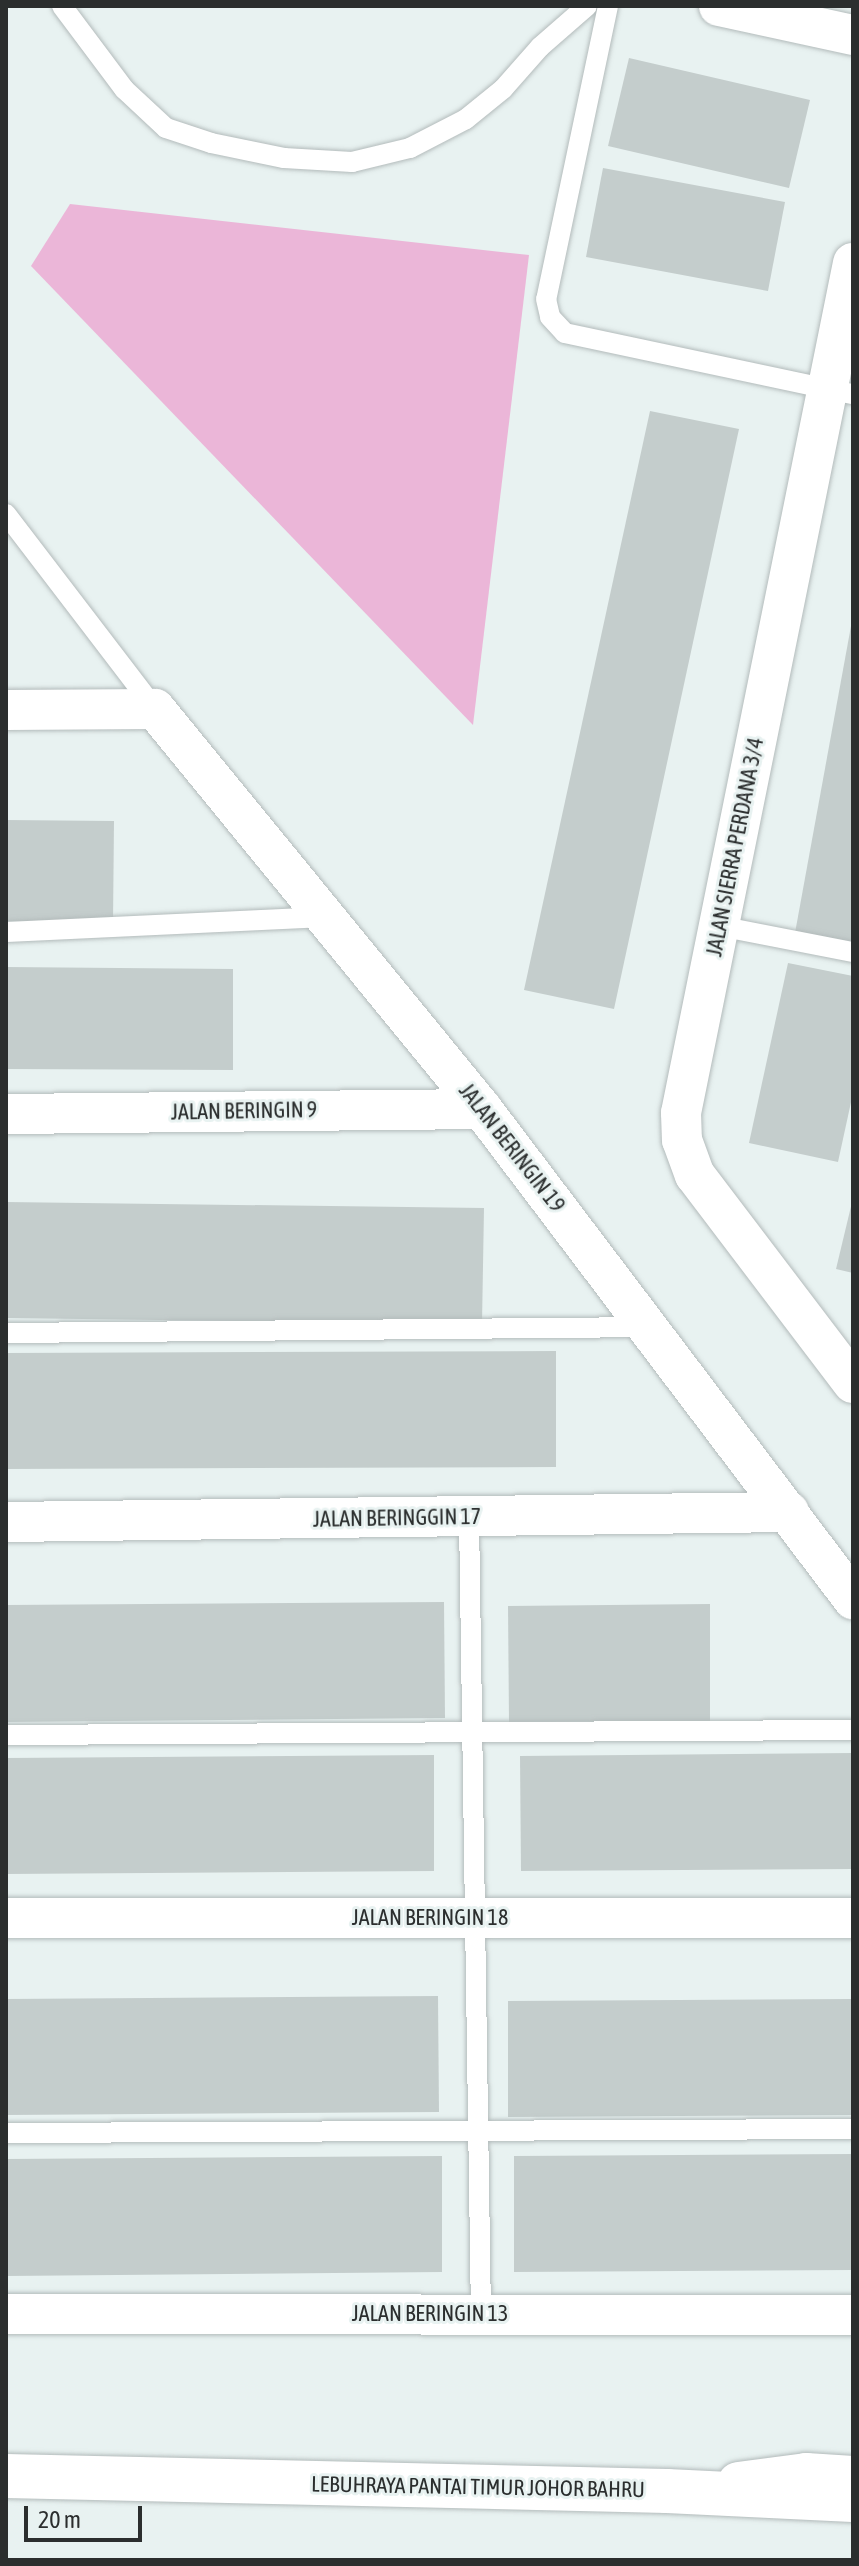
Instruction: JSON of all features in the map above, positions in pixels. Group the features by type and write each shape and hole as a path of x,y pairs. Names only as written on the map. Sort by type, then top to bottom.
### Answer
{"highway":[{"name":"LEBUHRAYA PANTAI TIMUR JOHOR BAHRU","path":"6,2476 667,2491 853,2500"}],"street":[{"path":"719,6 853,35"},
{"name":"JALAN SIERRA PERDANA 3/4","path":"853,263 840,392 719,926 681,1113 682,1140 695,1175 853,1383"},
{"path":"6,710 155,709"},
{"name":"JALAN BERINGIN 19","path":"155,709 482,1109 853,1599"},
{"name":"JALAN BERINGIN 9","path":"6,1114 482,1109"},
{"name":"JALAN BERINGGIN 17","path":"6,1522 789,1512"},
{"name":"JALAN BERINGIN 18","path":"6,1918 853,1918"},
{"name":"JALAN BERINGIN 13","path":"6,2314 853,2315"},
{"path":"667,2491 806,2473 853,2476"}],"lane":[{"path":"62,6 124,89 166,128 211,143 284,158 352,162 410,148 466,119 503,89 540,47 587,6"},
{"path":"608,6 546,299 550,317 565,333 840,392"},
{"path":"6,514 155,709"},
{"path":"6,932 326,917"},
{"path":"719,926 853,952"},
{"path":"6,1333 650,1327"},
{"path":"469,1517 481,2314"},
{"path":"6,1735 853,1730"},
{"path":"6,2133 853,2129"}],"shaded area":[{"path":"70,204 529,255 473,725 31,266"}],"building":[{"path":"629,58 810,100 789,188 608,146"},
{"path":"603,168 785,202 768,291 586,257"},
{"path":"650,411 739,429 614,1009 524,990"},
{"path":"853,626 853,943 795,933"},
{"path":"6,820 114,821 113,922 6,921"},
{"path":"788,963 853,976 853,1093 838,1162 749,1143"},
{"path":"6,967 233,969 233,1070 6,1069"},
{"path":"853,1198 853,1273 836,1269"},
{"path":"6,1202 484,1208 482,1324 6,1318"},
{"path":"556,1351 556,1467 6,1469 6,1353"},
{"path":"444,1602 445,1718 6,1722 6,1605"},
{"path":"710,1604 710,1721 509,1722 508,1606"},
{"path":"853,1753 853,1869 521,1871 520,1756"},
{"path":"434,1755 434,1871 6,1874 6,1758"},
{"path":"438,1996 439,2112 6,2115 6,1999"},
{"path":"853,1999 853,2115 508,2117 508,2001"},
{"path":"853,2154 853,2270 514,2272 514,2156"},
{"path":"442,2156 442,2272 6,2276 6,2159"}]}
